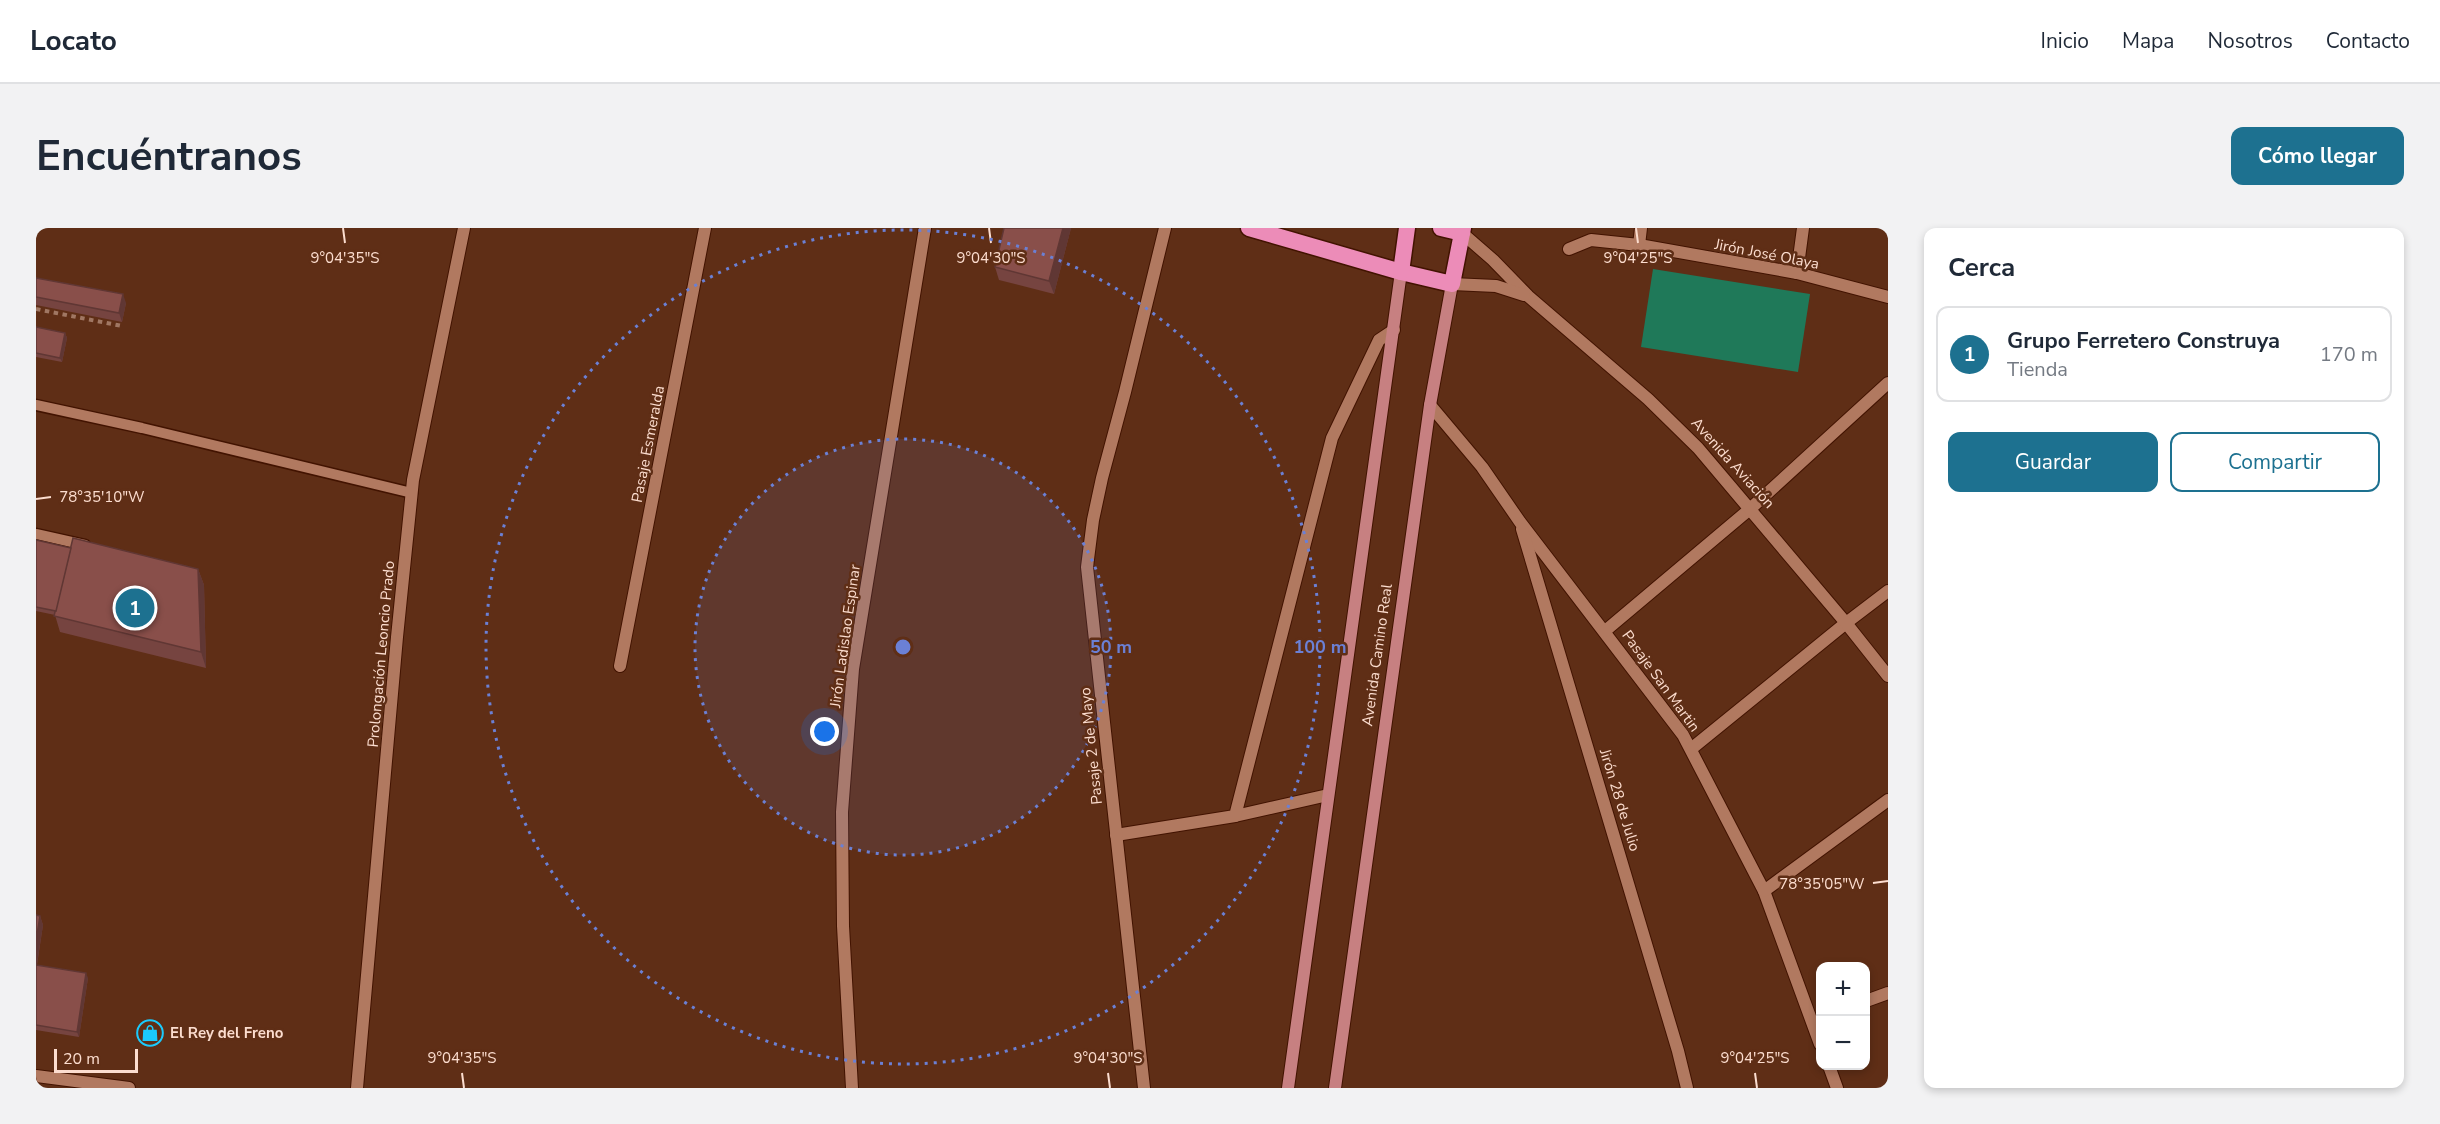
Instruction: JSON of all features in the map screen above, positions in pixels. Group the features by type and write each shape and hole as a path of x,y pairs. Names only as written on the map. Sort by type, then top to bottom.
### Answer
{"highway":[{"name":"Avenida Aviación","path":"1249,228 1401,272 1452,284"},
{"name":"Avenida Camino Real","path":"1401,272 1407,228"},
{"name":"Avenida Aviación","path":"1441,228 1463,230"},
{"name":"Avenida Camino Real","path":"1452,284 1463,230"}],"main road":[{"name":"Avenida Camino Real","path":"1288,1088 1401,272"},
{"name":"Avenida Camino Real","path":"1335,1088 1430,405 1452,284"}],"street":[{"name":"Prolongación Leoncio Prado","path":"357,1088 412,493 464,228"},
{"name":"Pasaje Esmeralda","path":"620,666 705,228"},
{"name":"Jirón Ladislao Espinar","path":"852,1088 843,926 842,812 853,669 925,228"},
{"name":"Pasaje 2 de Mayo","path":"1144,1088 1087,567 1093,520 1102,478 1164,228"},
{"path":"1639,245 1641,228"},
{"path":"1797,273 1803,228"},
{"name":"Avenida Aviación","path":"1463,230 1528,296 1648,399 1698,448 1888,676"},
{"name":"Jirón José Olaya","path":"1569,249 1591,240 1639,245 1797,273 1888,297"},
{"name":"Avenida Aviación","path":"1452,284 1496,286 1528,296"},
{"path":"1235,816 1332,438 1379,340 1394,330"},
{"path":"1605,631 1750,509 1888,383"},
{"name":"Pasaje San Martin","path":"1430,405 1482,467 1520,522 1683,735 1764,891 1816,1021"},
{"name":"Jirón 28 de Julio","path":"1520,522 1675,1039 1687,1088"},
{"path":"1691,749 1888,591"},
{"path":"1116,835 1235,816 1328,795"},
{"path":"1764,891 1888,800"},
{"path":"1870,1000 1888,993"},
{"path":"1830,1070 1837,1088"},
{"path":"36,1077 129,1088"}],"lane":[{"path":"36,405 412,493"},
{"path":"36,534 94,548"}],"path":[{"path":"36,309 122,326"}],"green space":[{"path":"1653,269 1810,294 1798,372 1641,347"}],"building":[{"path":"1004,228 1063,228 1049,281 995,267"},
{"path":"36,278 123,294 119,313 36,297"},
{"path":"36,327 65,333 60,358 36,353"},
{"path":"73,538 198,569 201,652 54,616"},
{"path":"36,540 71,548 56,611 36,607"},
{"path":"36,915 40,916 36,941"},
{"path":"36,965 86,973 77,1032 36,1025"}],"place":[{"name":"Grupo Ferretero Construya","path":"135,608"},
{"name":"El Rey del Freno","path":"150,1033"}]}
